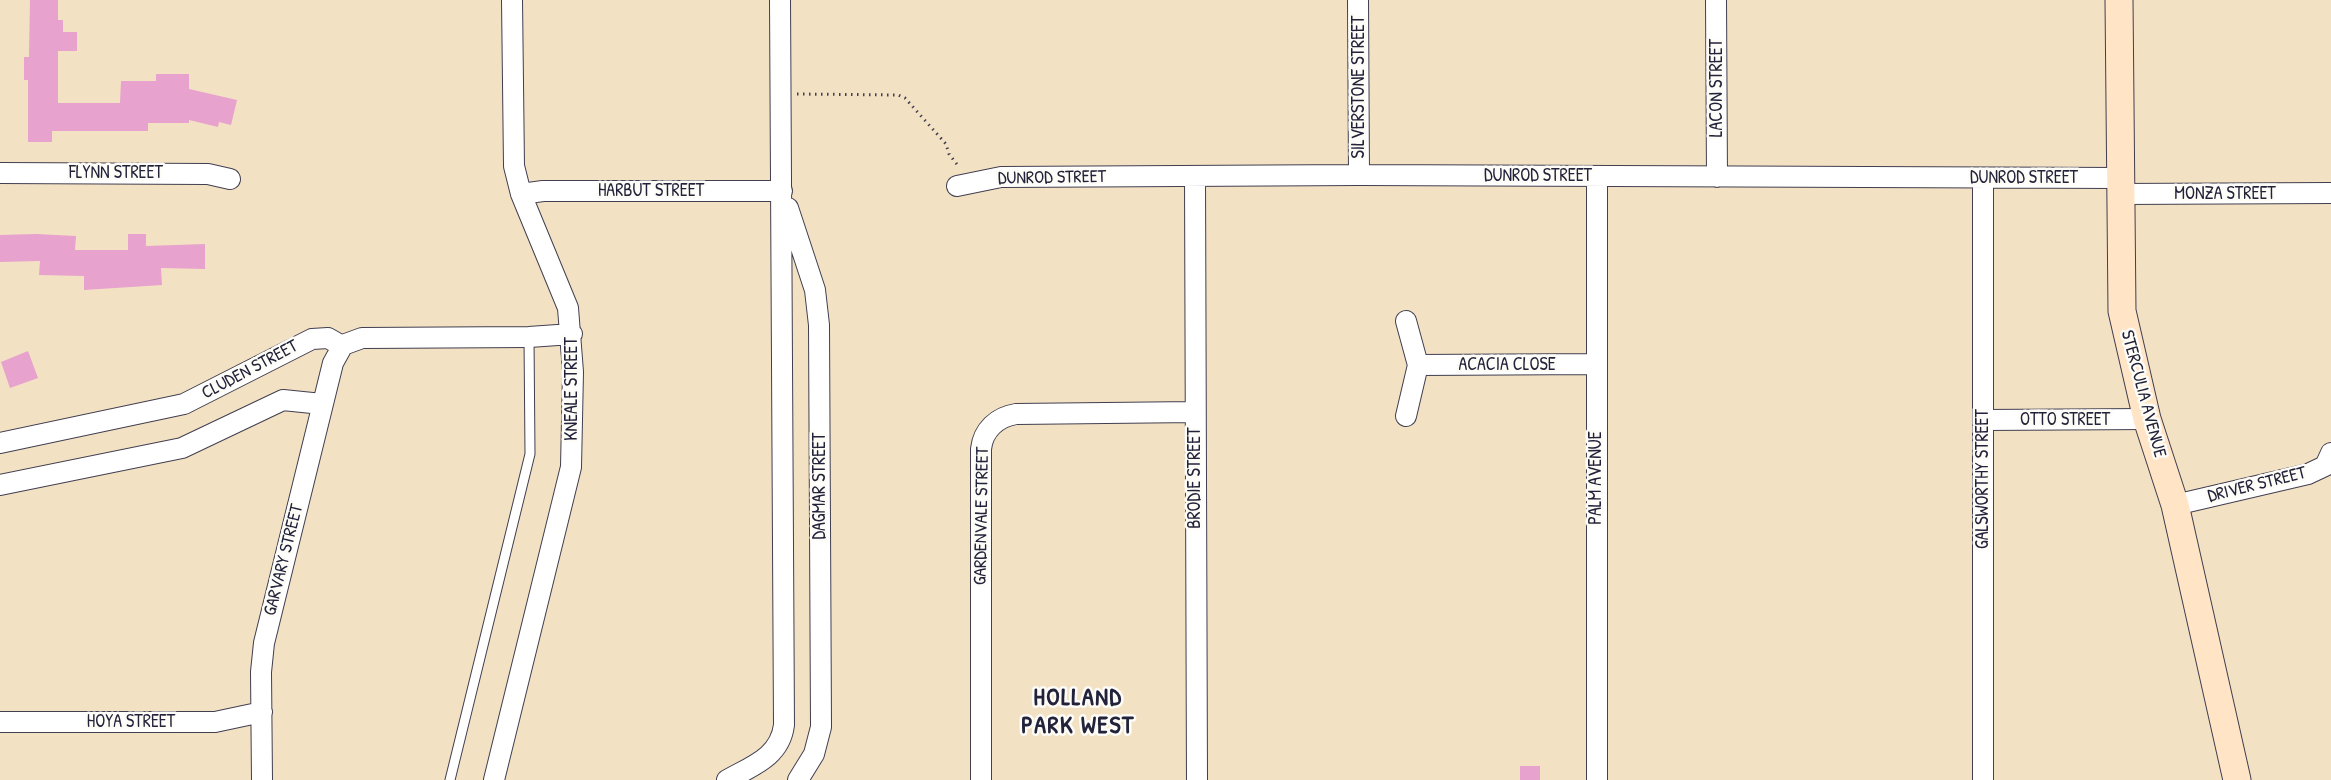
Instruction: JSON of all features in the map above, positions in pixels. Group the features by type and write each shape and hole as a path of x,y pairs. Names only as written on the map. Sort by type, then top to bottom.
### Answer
{"street":[{"name":"KNEALE STREET","path":"494,780 572,467 572,334 564,295 521,195 514,166 512,0"},
{"name":"DAGMAR STREET","path":"727,780 764,760 779,744 784,716 780,0"},
{"name":"SILVERSTONE STREET","path":"1358,0 1359,175"},
{"name":"LACON STREET","path":"1716,0 1717,177"},
{"name":"STERCULIA AVENUE","path":"2119,0 2122,311 2147,419 2175,505 2237,780"},
{"name":"FLYNN STREET","path":"0,173 208,174 230,179"},
{"name":"DUNROD STREET","path":"964,184 1001,177 1359,175 1983,178 2120,186"},
{"name":"BRODIE STREET","path":"1195,177 1197,780"},
{"name":"PALM AVENUE","path":"1597,177 1597,780"},
{"name":"GALSWORTHY STREET","path":"1983,178 1983,780"},
{"name":"MONZA STREET","path":"2120,186 2331,193"},
{"name":"HARBUT STREET","path":"521,195 543,190 782,191"},
{"name":"DAGMAR STREET","path":"782,191 813,280 819,314 821,727 814,754 798,780"},
{"path":"1406,321 1418,365 1406,416"},
{"path":"342,346 352,339 369,337 529,337 572,334"},
{"name":"CLUDEN STREET","path":"0,443 184,404 312,339 325,338 342,346"},
{"name":"GARVARY STREET","path":"262,780 262,650 322,404 333,363 342,346"},
{"name":"ACACIA CLOSE","path":"1418,365 1596,364"},
{"path":"0,486 182,448 283,400 322,404"},
{"name":"GARDENVALE STREET","path":"981,780 981,449 987,431 1000,420 1016,414 1195,412"},
{"name":"OTTO STREET","path":"1983,420 2147,419"},
{"name":"DRIVER STREET","path":"2175,505 2308,474 2329,465"},
{"name":"HOYA STREET","path":"0,722 214,722 262,712"}],"lane":[{"path":"450,780 530,454 529,337"}],"path":[{"path":"779,96 875,95 905,98 946,144 964,184"}],"building":[{"path":"30,0 58,0 58,20 63,20 63,32 77,32 77,51 58,51 58,103 120,103 121,81 156,81 156,74 189,74 189,89 237,100 231,125 219,122 218,127 189,120 189,123 148,123 148,131 52,131 52,142 28,142 28,80 24,80 24,57 29,57"},
{"path":"128,234 146,234 146,246 205,244 205,269 161,268 162,285 84,290 84,276 39,275 40,261 0,262 0,235 76,236 75,250 128,250"},
{"path":"28,351 38,378 10,388 1,362"},
{"path":"1520,766 1540,766 1540,780 1520,780"}],"district":[{"name":"HOLLAND PARK WEST","path":"1078,713"}]}
